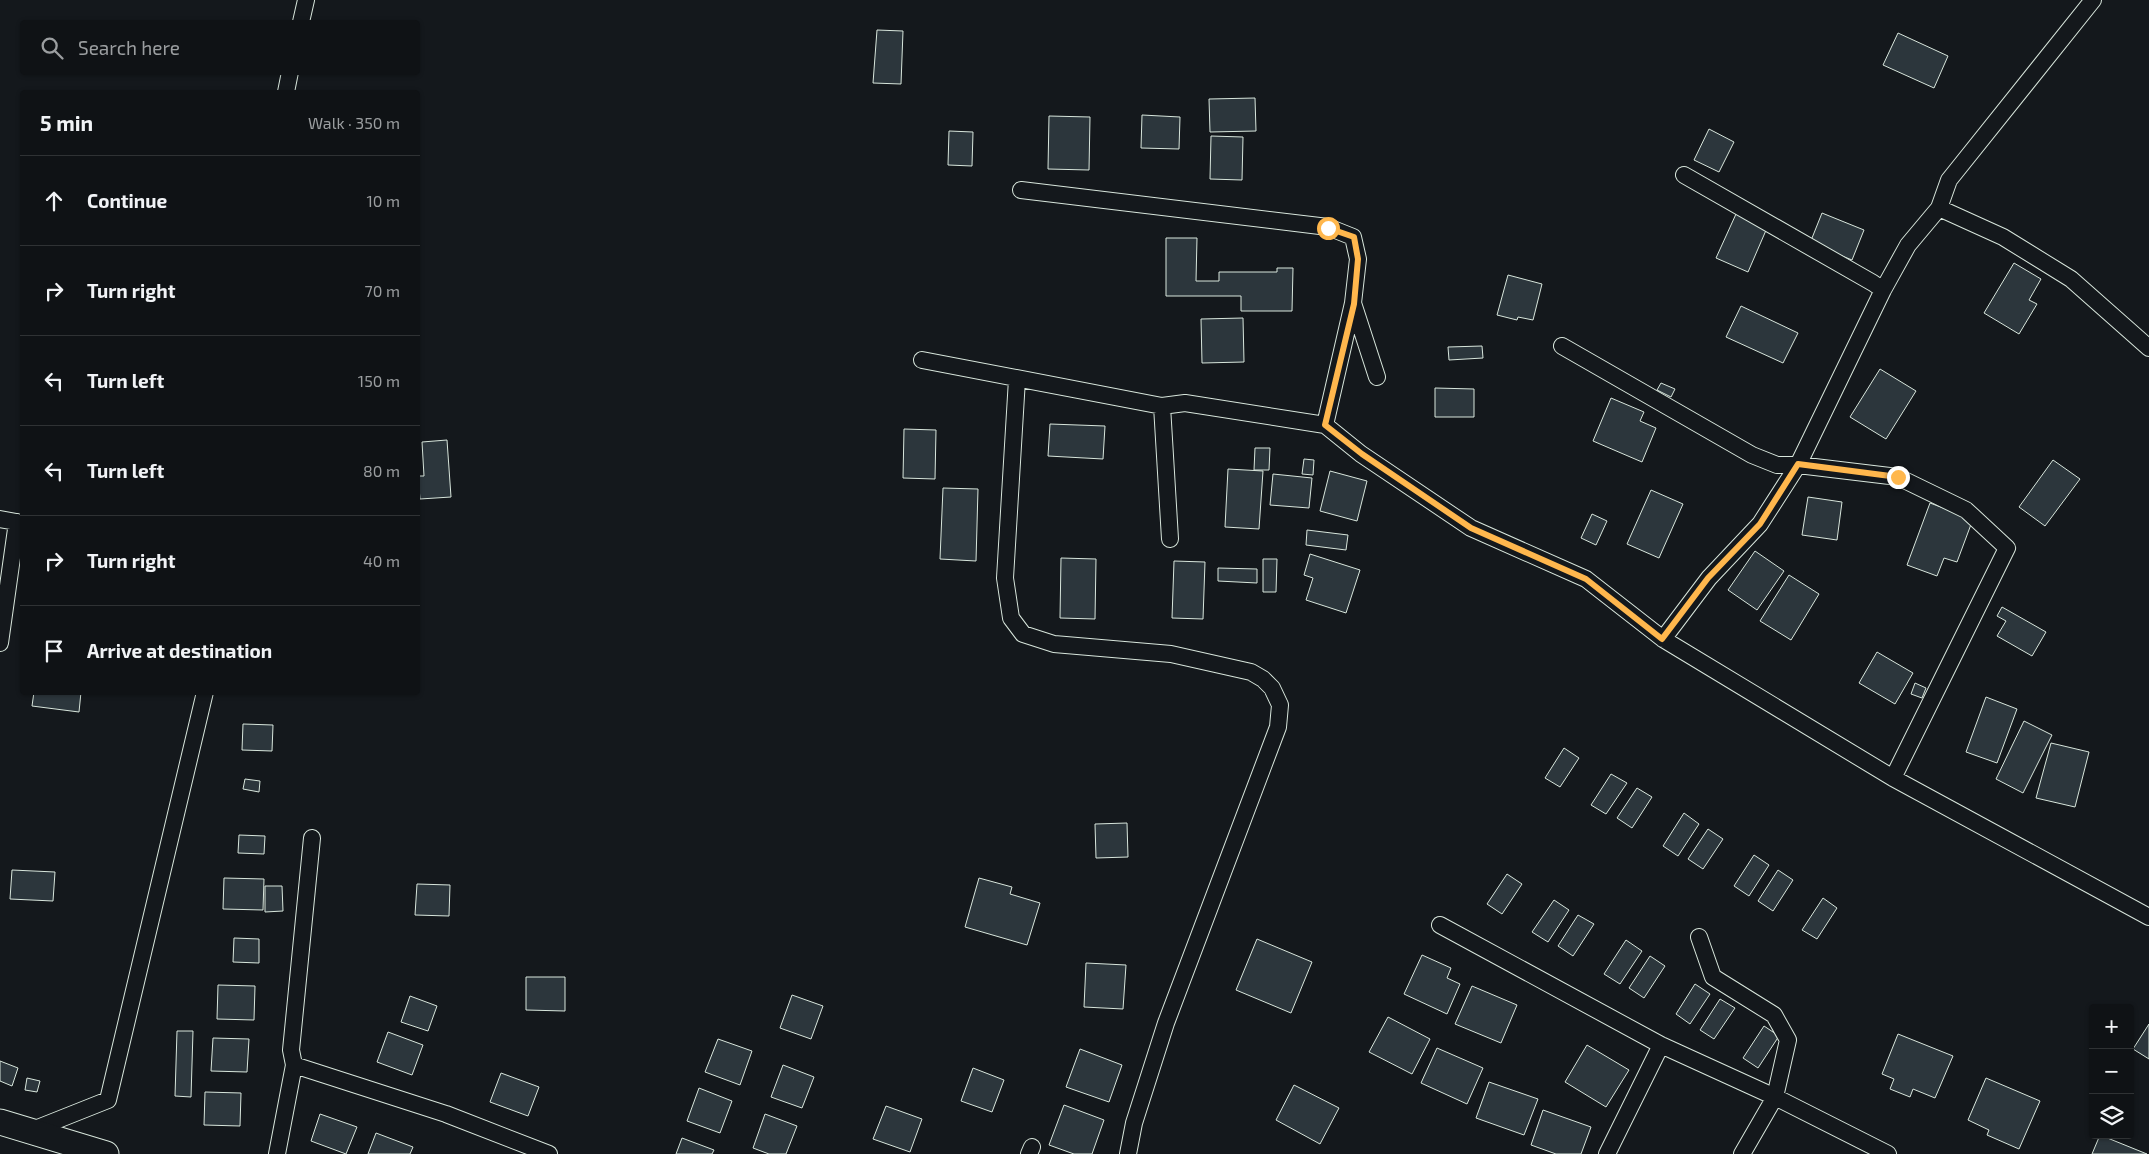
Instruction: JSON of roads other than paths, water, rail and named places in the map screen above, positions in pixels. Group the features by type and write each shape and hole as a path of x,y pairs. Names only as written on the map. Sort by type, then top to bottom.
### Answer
{"main road":[{"path":"0,1122 106,1154"}],"street":[{"path":"301,20 306,0"},
{"path":"1662,639 1708,578 1760,524 1798,464 1883,290 1908,245 1940,208 1949,180 2093,0"},
{"path":"286,90 289,75"},
{"path":"1684,175 1883,290"},
{"path":"1021,190 1328,228 1354,237 1358,259 1354,304 1325,425"},
{"path":"1940,208 2003,237 2071,279 2149,348"},
{"path":"1354,304 1377,378"},
{"path":"1562,346 1752,455 1777,464 1798,464 1898,477 1966,510 2007,548 1893,778"},
{"path":"922,360 1162,406 1184,403 1325,425 1362,454 1471,528 1586,579 1662,639 1893,778 2149,917"},
{"path":"1017,379 1005,578 1012,618 1023,634 1054,644 1171,654 1251,672 1263,679 1272,688 1280,705 1278,727 1166,1023 1134,1123 1128,1154"},
{"path":"1162,406 1170,539"},
{"path":"0,519 20,522 0,643"},
{"path":"30,1131 108,1100 204,695"},
{"path":"277,1154 294,1064 291,1050 312,838"},
{"path":"1440,925 1661,1045 1775,1097 1888,1154"},
{"path":"1699,938 1713,977 1774,1015 1788,1040 1775,1097 1742,1154"},
{"path":"1606,1154 1661,1045"},
{"path":"294,1064 446,1114 549,1154"}]}
